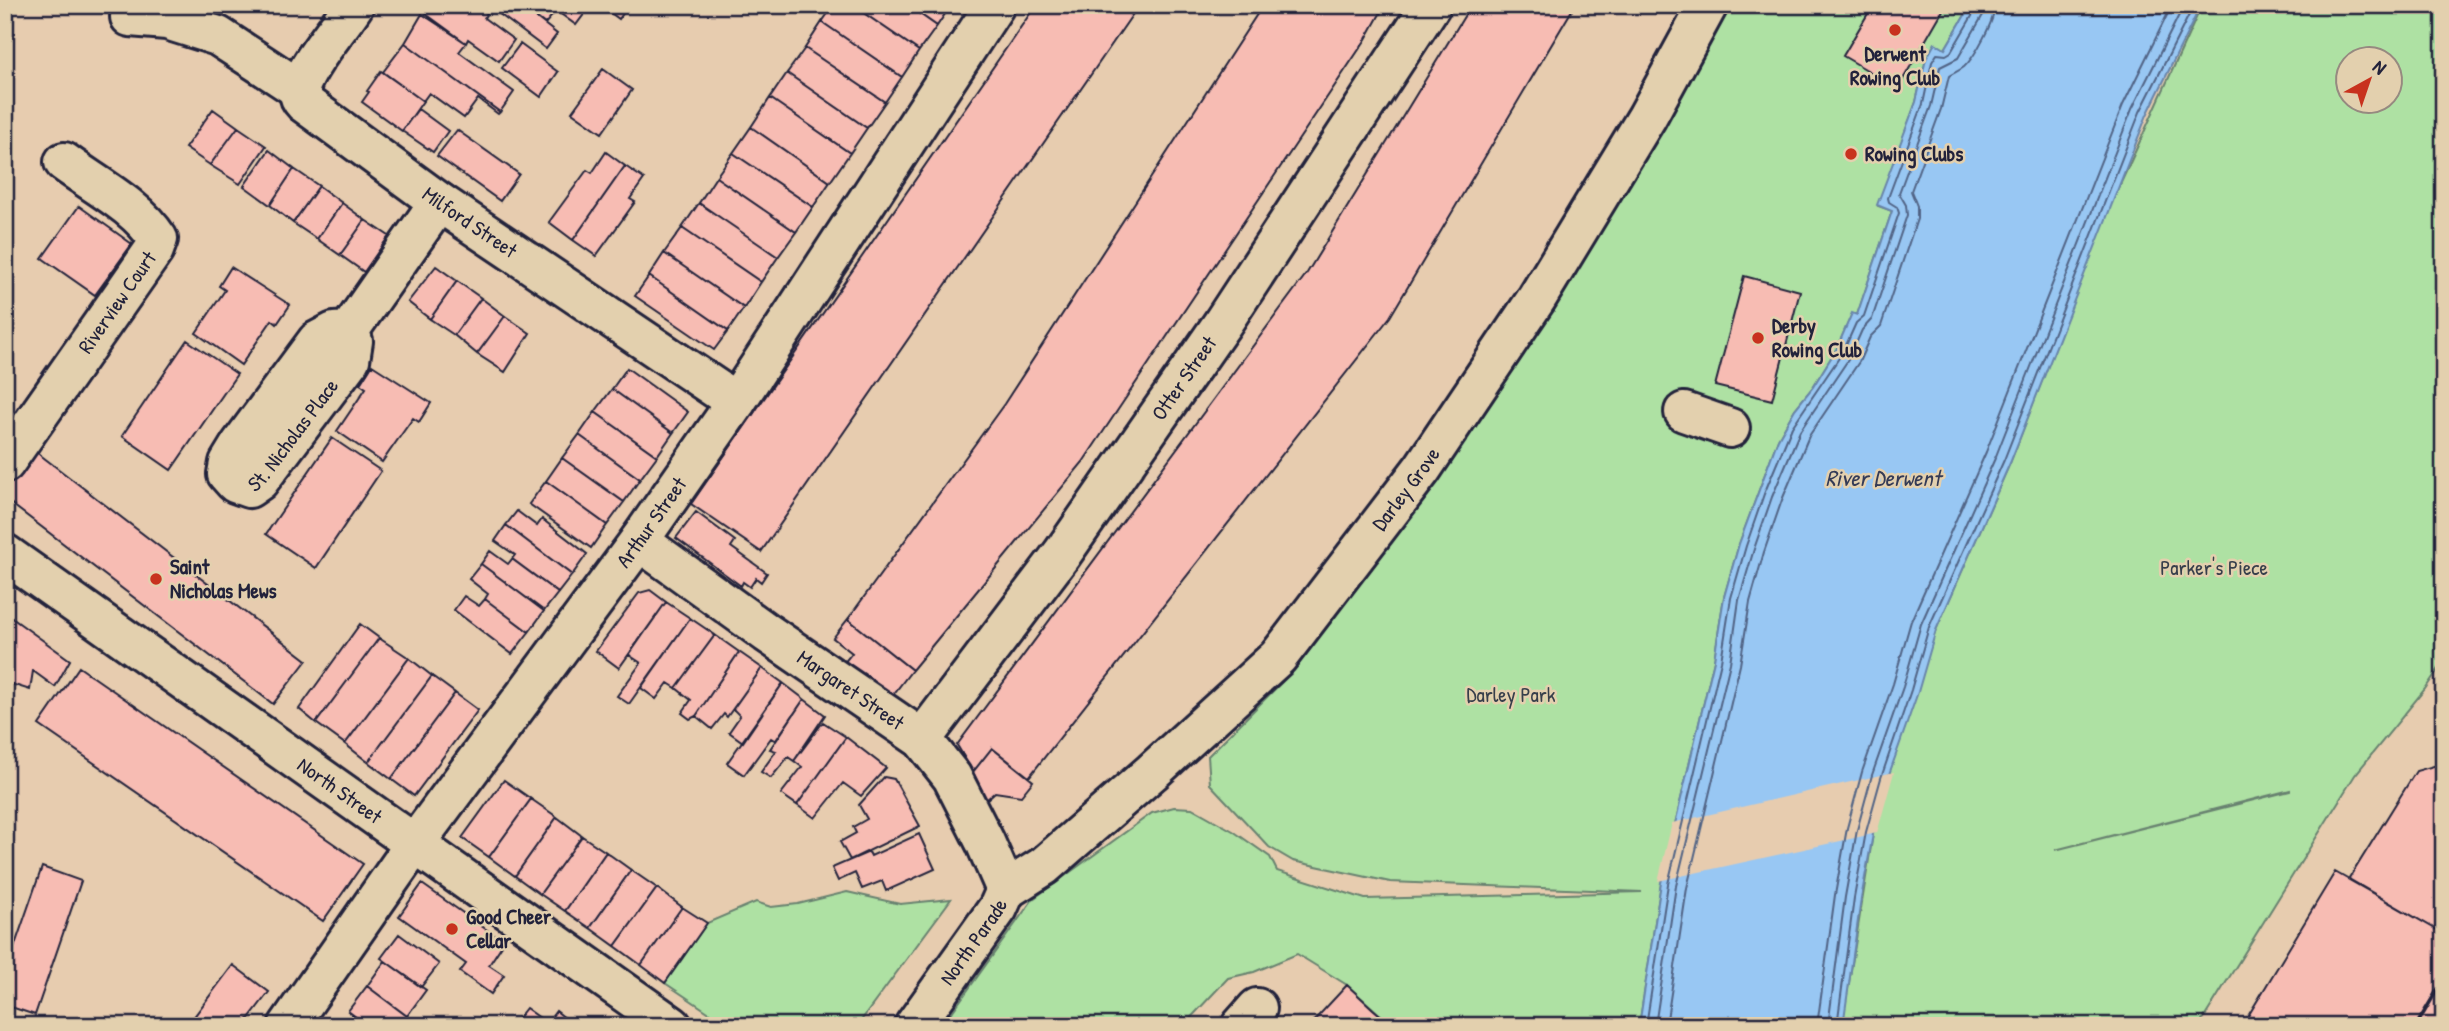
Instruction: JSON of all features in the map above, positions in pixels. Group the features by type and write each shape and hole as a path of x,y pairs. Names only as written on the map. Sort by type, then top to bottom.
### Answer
{"street":[{"path":"299,89 354,5"},
{"name":"Arthur Street","path":"288,1026 414,845 639,541 736,402 995,5"},
{"name":"Otter Street","path":"922,739 1062,554 1215,335 1432,5"},
{"name":"Darley Grove","path":"1006,890 1044,866 1278,657 1422,469 1537,298 1647,117 1708,5"},
{"name":"Milford Street","path":"130,17 167,20 218,36 299,89 300,99 304,103 439,202 736,402"},
{"name":"Riverview Court","path":"5,463 146,262 158,239 139,218 64,162"},
{"path":"349,331 439,202"},
{"path":"1684,412 1730,428"},
{"name":"Margaret Street","path":"639,541 922,739 951,777 985,842 1006,890"},
{"name":"North Street","path":"5,554 670,1025"},
{"name":"North Parade","path":"914,1026 998,908 1006,890"}],"green space":[{"name":"Darley Park","path":"1711,5 1971,5 1945,49 1926,59 1916,102 1878,206 1892,211 1857,315 1852,314 1837,348 1778,439 1739,544 1724,597 1714,660 1661,883 1639,1026 1393,1026 1347,985 1297,954 1254,972 1228,978 1183,1026 942,1026 1033,899 1152,813 1174,807 1192,808 1233,831 1270,857 1277,871 1365,899 1642,892 1390,882 1293,861 1269,847 1210,784 1208,756 1296,668 1497,392 1671,99"},
{"name":"Parker's Piece","path":"2202,5 2444,5 2444,661 2425,689 2355,775 2199,1026 1842,1026 1873,834 1887,780 1936,630 2010,463 2109,209","holes":["2290,790 2290,791 2055,850"]},
{"path":"847,892 900,904 951,899 857,1026 729,1026 665,983 707,923 756,902 771,907 798,904"}],"water":[{"name":"River Derwent","path":"1971,5 2201,5 2147,115 2010,463 1936,630 1918,692 1887,780 1873,834 1843,1026 1639,1026 1661,883 1714,660 1724,597 1739,544 1778,439 1837,348 1852,313 1857,315 1892,211 1877,205 1916,102 1926,59 1935,43 1945,49"}],"pier":[{"path":"1894,772 1877,833 1658,881 1672,823"}],"building":[{"path":"253,5 274,5 272,11"},
{"path":"432,5 476,5 487,13 484,18 514,40 499,61 468,39 466,43 426,14"},
{"path":"488,5 504,5 498,13"},
{"path":"504,5 520,5 557,34 546,49 498,13"},
{"path":"520,5 549,5 556,11 545,24"},
{"path":"562,5 591,5 576,25 558,12"},
{"path":"600,5 629,5 619,19"},
{"path":"834,5 852,5 919,51 902,77 822,22"},
{"path":"852,5 907,5 937,26 919,51"},
{"path":"907,5 951,5 937,26"},
{"path":"1036,5 1139,5 761,552 691,504"},
{"path":"1263,5 1385,5 1366,39 1083,462 912,670 848,619 1004,404"},
{"path":"1471,5 1575,5 1390,317 1029,777 992,748 973,772 957,745 1307,273"},
{"name":"Derwent Rowing Club","path":"1873,5 1946,5 1898,88 1843,56"},
{"path":"422,14 466,43 459,52 514,92 500,112 405,43"},
{"path":"822,22 902,77 885,102 805,48"},
{"path":"405,43 500,112 498,114 478,99 464,118 429,93 423,101 383,72"},
{"path":"520,44 558,72 541,97 502,68"},
{"path":"805,48 885,102 867,128 787,73"},
{"path":"603,69 632,90 602,133 572,112"},
{"path":"381,71 423,101 402,131 362,102"},
{"path":"787,73 867,128 850,153 770,98"},
{"path":"770,98 850,153 830,182 751,127"},
{"path":"213,109 238,127 210,165 185,148"},
{"path":"418,109 448,131 433,152 402,131"},
{"path":"238,127 266,146 240,184 210,165"},
{"path":"751,127 830,182 813,207 733,153"},
{"path":"457,130 519,174 500,201 437,156"},
{"path":"269,150 294,169 270,205 244,186"},
{"path":"606,152 625,166 573,240 549,222 587,170 592,173"},
{"path":"733,153 813,207 796,232 716,177"},
{"path":"625,166 644,179 630,199 635,202 596,256 573,240"},
{"path":"294,169 319,186 293,223 270,205"},
{"path":"716,177 796,232 778,257 699,203"},
{"path":"319,186 342,203 317,239 293,223"},
{"path":"342,203 365,220 340,255 317,239"},
{"path":"699,203 778,257 761,282 682,228"},
{"path":"79,206 132,244 95,295 42,258"},
{"path":"365,220 389,236 364,272 340,255"},
{"path":"682,228 761,282 744,308 664,253"},
{"path":"664,253 744,308 728,331 649,276"},
{"path":"436,266 457,281 430,319 408,302"},
{"path":"231,267 290,305 277,324 272,320 241,365 196,333 225,290 219,286"},
{"path":"649,276 728,331 714,350 635,296"},
{"name":"Derby Rowing Club","path":"1744,276 1800,291 1772,400 1715,386"},
{"path":"457,281 481,298 454,335 430,319"},
{"path":"481,298 505,316 477,354 454,335"},
{"path":"505,316 530,333 505,372 477,354"},
{"path":"187,340 237,374 171,470 122,436"},
{"path":"372,365 431,403 419,422 413,418 382,462 337,431 366,388 360,384"},
{"path":"627,368 688,412 673,433 612,389"},
{"path":"612,389 673,433 657,456 595,412"},
{"path":"595,412 657,456 640,479 579,435"},
{"path":"579,435 640,479 624,502 562,458"},
{"path":"332,438 381,471 316,568 266,534"},
{"name":"Saint Nicholas Mews","path":"35,451 307,660 273,704 5,499 5,491"},
{"path":"562,458 624,502 607,525 546,481"},
{"path":"546,481 607,525 591,548 529,504"},
{"path":"517,511 537,526 542,519 587,554 572,575 506,525"},
{"path":"696,512 735,541 731,547 767,573 761,582 756,578 750,587 743,582 741,586 676,538"},
{"path":"506,525 572,575 558,593 512,559 515,555 495,541"},
{"path":"490,551 508,564 512,559 558,593 544,611 481,564"},
{"path":"481,564 544,611 529,632 485,599 488,594 469,579"},
{"path":"650,590 666,602 619,668 596,651 639,593"},
{"path":"464,596 479,606 485,599 529,632 512,654 454,610"},
{"path":"666,602 690,618 629,704 617,696 641,663 629,655"},
{"path":"5,613 70,660 55,687 33,671 30,690 5,682"},
{"path":"690,618 715,635 676,688 668,683 656,699 641,688"},
{"path":"848,619 912,670 889,700 843,664 852,653 833,638"},
{"path":"360,624 379,638 316,723 299,709"},
{"path":"715,635 739,652 696,716 690,719 682,713 691,700 676,688"},
{"path":"379,638 409,658 345,744 316,723"},
{"path":"739,652 762,668 727,717 724,714 712,729 696,716"},
{"path":"409,658 432,676 368,762 345,744"},
{"path":"79,667 363,864 323,921 39,725"},
{"path":"762,668 783,683 743,742 729,732 740,716 733,709"},
{"path":"432,676 455,693 391,779 368,762"},
{"path":"783,683 804,699 776,741 771,738 744,775 727,763"},
{"path":"455,693 478,710 414,796 391,779"},
{"path":"804,699 825,715 794,761 788,757 771,778 761,772 776,751 770,749"},
{"path":"823,722 846,737 797,805 781,794 802,767 794,761"},
{"path":"846,737 886,768 861,796 843,783 815,818 797,805"},
{"path":"992,748 1033,781 1021,796 995,792 986,800 973,772"},
{"path":"2444,763 2444,934 2349,879 2416,771"},
{"path":"884,777 894,779 920,826 850,860 840,842 856,833 853,827 867,819 859,805"},
{"path":"504,780 531,799 489,857 462,838"},
{"path":"531,799 557,817 515,876 489,857"},
{"path":"557,817 582,836 540,894 515,876"},
{"path":"919,834 935,869 886,891 882,881 862,889 855,873 838,881 832,868 869,852 871,856"},
{"path":"582,836 606,852 565,911 540,894"},
{"path":"606,852 631,870 590,928 565,911"},
{"path":"42,867 81,881 35,1015 5,1005 5,974"},
{"path":"631,870 657,888 615,946 590,928"},
{"path":"2335,872 2444,934 2444,977 2415,1026 2242,1026"},
{"name":"Good Cheer Cellar","path":"422,884 504,942 489,965 504,975 491,994 460,972 466,964 399,916"},
{"path":"657,888 682,907 641,965 615,946"},
{"path":"682,907 707,923 665,983 641,965"},
{"path":"399,934 439,964 421,987 381,958"},
{"path":"385,961 426,990 407,1016 367,986"},
{"path":"233,965 269,992 243,1026 187,1026"},
{"path":"2444,980 2444,1026 2417,1026"},
{"path":"1347,985 1373,1009 1393,1026 1309,1026"},
{"path":"367,986 407,1016 399,1026 368,1026 348,1011"},
{"path":"526,1008 547,1023 556,1011 575,1026 512,1026"},
{"path":"353,1015 368,1026 346,1026"},
{"path":"5,1018 18,1022 16,1026 5,1026"}],"place":[{"name":"Derwent Rowing Club","path":"1895,30"},
{"name":"Rowing Clubs","path":"1851,154"},
{"name":"Derby Rowing Club","path":"1758,338"},
{"name":"Saint Nicholas Mews","path":"156,579"},
{"name":"Good Cheer Cellar","path":"452,929"}]}
